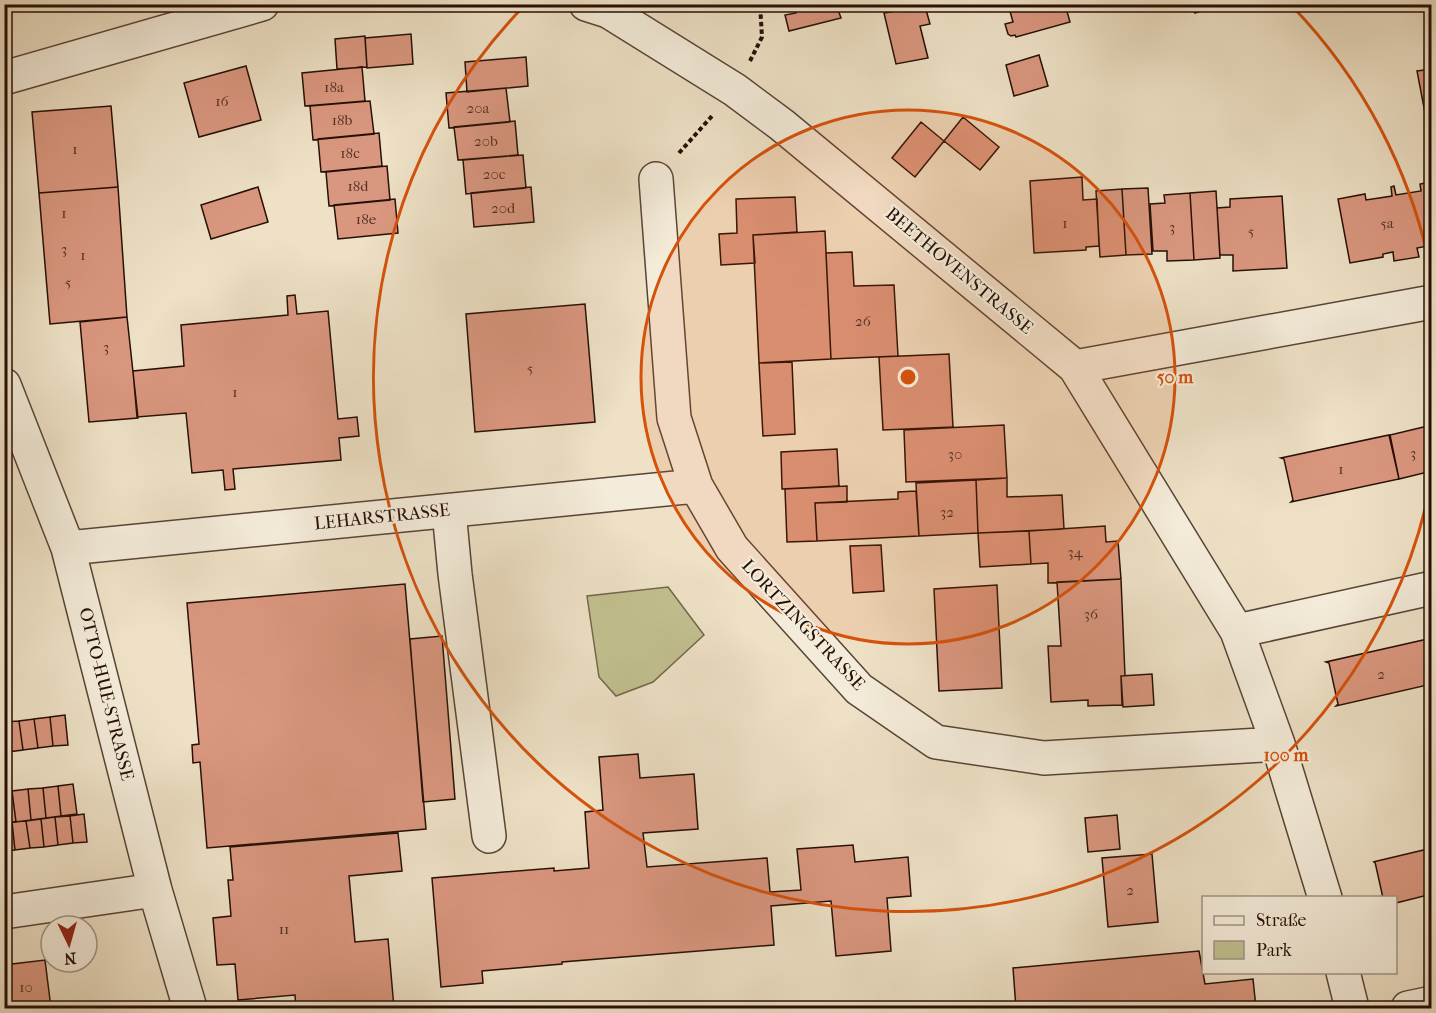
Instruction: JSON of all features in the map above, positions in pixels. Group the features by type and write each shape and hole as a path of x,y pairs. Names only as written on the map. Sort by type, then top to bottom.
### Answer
{"street":[{"path":"4,78 262,4"},
{"name":"BEETHOVENSTRASSE","path":"586,4 608,11 735,90 782,125 1075,367 1237,631 1278,744 1325,896"},
{"name":"LORTZINGSTRASSE","path":"656,180 674,418 696,486 732,548 859,689 936,742 1044,758 1278,744"},
{"path":"1075,367 1431,302"},
{"name":"OTTO-HUE-STRASSE","path":"4,385 68,548 155,890 190,1008"},
{"name":"LEHARSTRASSE","path":"68,548 696,486"},
{"path":"449,511 489,836"},
{"path":"1237,631 1431,588"},
{"path":"4,912 155,890"},
{"path":"1344,974 1352,1008"},
{"path":"1408,1008 1431,1003"}],"path":[{"path":"656,180 735,90 762,37 760,4"}],"green space":[{"path":"668,587 704,635 653,682 616,696 599,677 587,596"}],"building":[{"path":"794,4 836,4 841,18 789,31 785,15 796,13"},
{"path":"1008,4 1065,4 1070,22 1016,37 1011,36 1005,24 1013,22"},
{"path":"1194,4 1226,4 1195,13"},
{"path":"925,6 930,24 920,26 928,58 896,64 884,13"},
{"path":"411,34 413,64 367,68 365,38"},
{"path":"365,36 367,67 337,69 335,39"},
{"path":"1039,55 1048,86 1014,96 1006,65"},
{"path":"526,57 528,86 467,92 465,62"},
{"path":"246,66 261,120 199,137 184,83"},
{"path":"362,67 365,101 305,106 302,73"},
{"path":"1432,69 1432,150 1417,71"},
{"path":"506,88 510,122 449,128 446,93"},
{"path":"370,101 374,134 313,140 310,106"},
{"path":"111,106 118,187 39,193 32,112"},
{"path":"963,117 999,147 980,170 944,141"},
{"path":"515,121 518,155 458,160 454,127"},
{"path":"921,122 944,141 915,177 892,158"},
{"path":"379,133 382,166 321,172 318,139"},
{"path":"523,155 526,188 466,194 463,160"},
{"path":"387,166 390,200 329,206 326,172"},
{"path":"1082,177 1083,200 1097,199 1099,246 1086,247 1086,250 1034,253 1030,181"},
{"path":"1432,182 1432,249 1428,249 1427,246 1417,248 1419,257 1394,261 1393,252 1383,254 1383,257 1350,263 1338,199 1365,194 1366,200 1392,196 1391,187 1394,186 1396,195 1421,191 1420,184"},
{"path":"118,187 127,317 50,324 39,193"},
{"path":"258,187 268,222 211,239 201,205"},
{"path":"531,187 534,222 474,227 471,193"},
{"path":"1148,188 1152,254 1126,255 1122,189"},
{"path":"1122,189 1126,255 1100,257 1096,191"},
{"path":"1216,191 1220,258 1194,260 1190,193"},
{"path":"1190,193 1194,260 1167,261 1167,251 1153,251 1150,204 1165,203 1164,195"},
{"path":"1282,196 1287,268 1233,271 1233,255 1220,255 1217,208 1230,207 1230,199"},
{"path":"795,197 797,232 753,235 755,263 721,265 719,234 737,233 736,199"},
{"path":"395,199 398,233 338,239 334,205"},
{"path":"825,231 831,359 759,363 753,235"},
{"path":"852,252 854,286 894,285 898,356 831,359 826,253"},
{"path":"295,295 297,314 328,311 338,419 357,417 359,436 339,438 341,460 233,469 235,489 225,490 223,470 192,473 186,413 137,417 133,371 184,366 181,325 288,315 287,296"},
{"path":"585,304 595,422 475,432 466,314"},
{"path":"127,317 138,418 89,422 80,322"},
{"path":"949,354 953,427 883,430 879,357"},
{"path":"792,362 795,434 763,436 759,363"},
{"path":"1004,425 1007,478 906,482 904,430"},
{"path":"1432,425 1432,471 1399,479 1390,435"},
{"path":"1389,435 1399,479 1291,502 1293,500 1284,459 1281,458"},
{"path":"837,449 839,486 782,489 781,452"},
{"path":"1007,478 1007,497 1062,495 1064,529 978,533 976,480"},
{"path":"976,480 978,533 919,536 916,483"},
{"path":"847,486 847,502 815,503 817,541 787,542 785,489"},
{"path":"916,491 919,536 817,541 815,503 898,499 898,492"},
{"path":"1105,526 1106,542 1118,541 1121,579 1048,583 1048,563 1031,564 1029,531"},
{"path":"1029,531 1031,564 980,567 978,533"},
{"path":"881,545 884,591 853,593 850,546"},
{"path":"1121,579 1125,676 1121,676 1122,705 1088,706 1088,700 1051,702 1048,646 1061,646 1057,582"},
{"path":"405,584 426,829 207,848 200,762 193,763 192,745 199,744 187,603"},
{"path":"997,585 1002,688 939,691 934,589"},
{"path":"442,636 455,799 423,802 410,639"},
{"path":"1432,638 1432,684 1336,706 1338,704 1329,663 1326,662"},
{"path":"1152,674 1154,705 1123,707 1121,676"},
{"path":"65,715 68,745 53,746 50,717"},
{"path":"50,717 53,746 38,748 34,719"},
{"path":"34,719 38,748 23,750 19,721"},
{"path":"19,721 23,750 8,752 4,722"},
{"path":"638,754 640,778 694,774 698,829 643,833 647,867 767,858 770,892 801,890 797,849 853,845 855,862 908,857 911,896 887,898 891,951 836,956 831,901 771,906 774,945 562,962 562,964 482,971 483,983 441,987 432,878 554,868 554,871 589,868 585,812 603,810 599,757"},
{"path":"73,784 77,814 61,816 58,786"},
{"path":"58,786 61,816 46,818 43,788"},
{"path":"43,788 46,818 31,820 28,789"},
{"path":"28,789 31,820 16,822 12,791"},
{"path":"12,791 16,822 4,823 4,792"},
{"path":"84,814 87,842 73,843 70,816"},
{"path":"1117,815 1120,849 1088,852 1085,818"},
{"path":"70,816 73,843 58,845 55,817"},
{"path":"55,817 58,845 44,847 41,819"},
{"path":"41,819 44,847 30,848 26,821"},
{"path":"26,821 30,848 15,850 12,822"},
{"path":"12,822 15,850 4,851 4,823"},
{"path":"398,833 402,871 349,876 355,942 388,939 394,1008 296,1008 295,995 238,1000 235,964 217,965 213,918 231,916 228,880 233,880 230,847"},
{"path":"1432,848 1432,894 1397,903 1397,896 1383,896 1375,862 1373,862"},
{"path":"1152,854 1158,922 1108,927 1102,858"},
{"path":"1199,951 1205,984 1253,979 1256,1008 1016,1008 1013,968"},
{"path":"39,961 39,974 47,974 51,1008 4,1008 4,965"}]}
